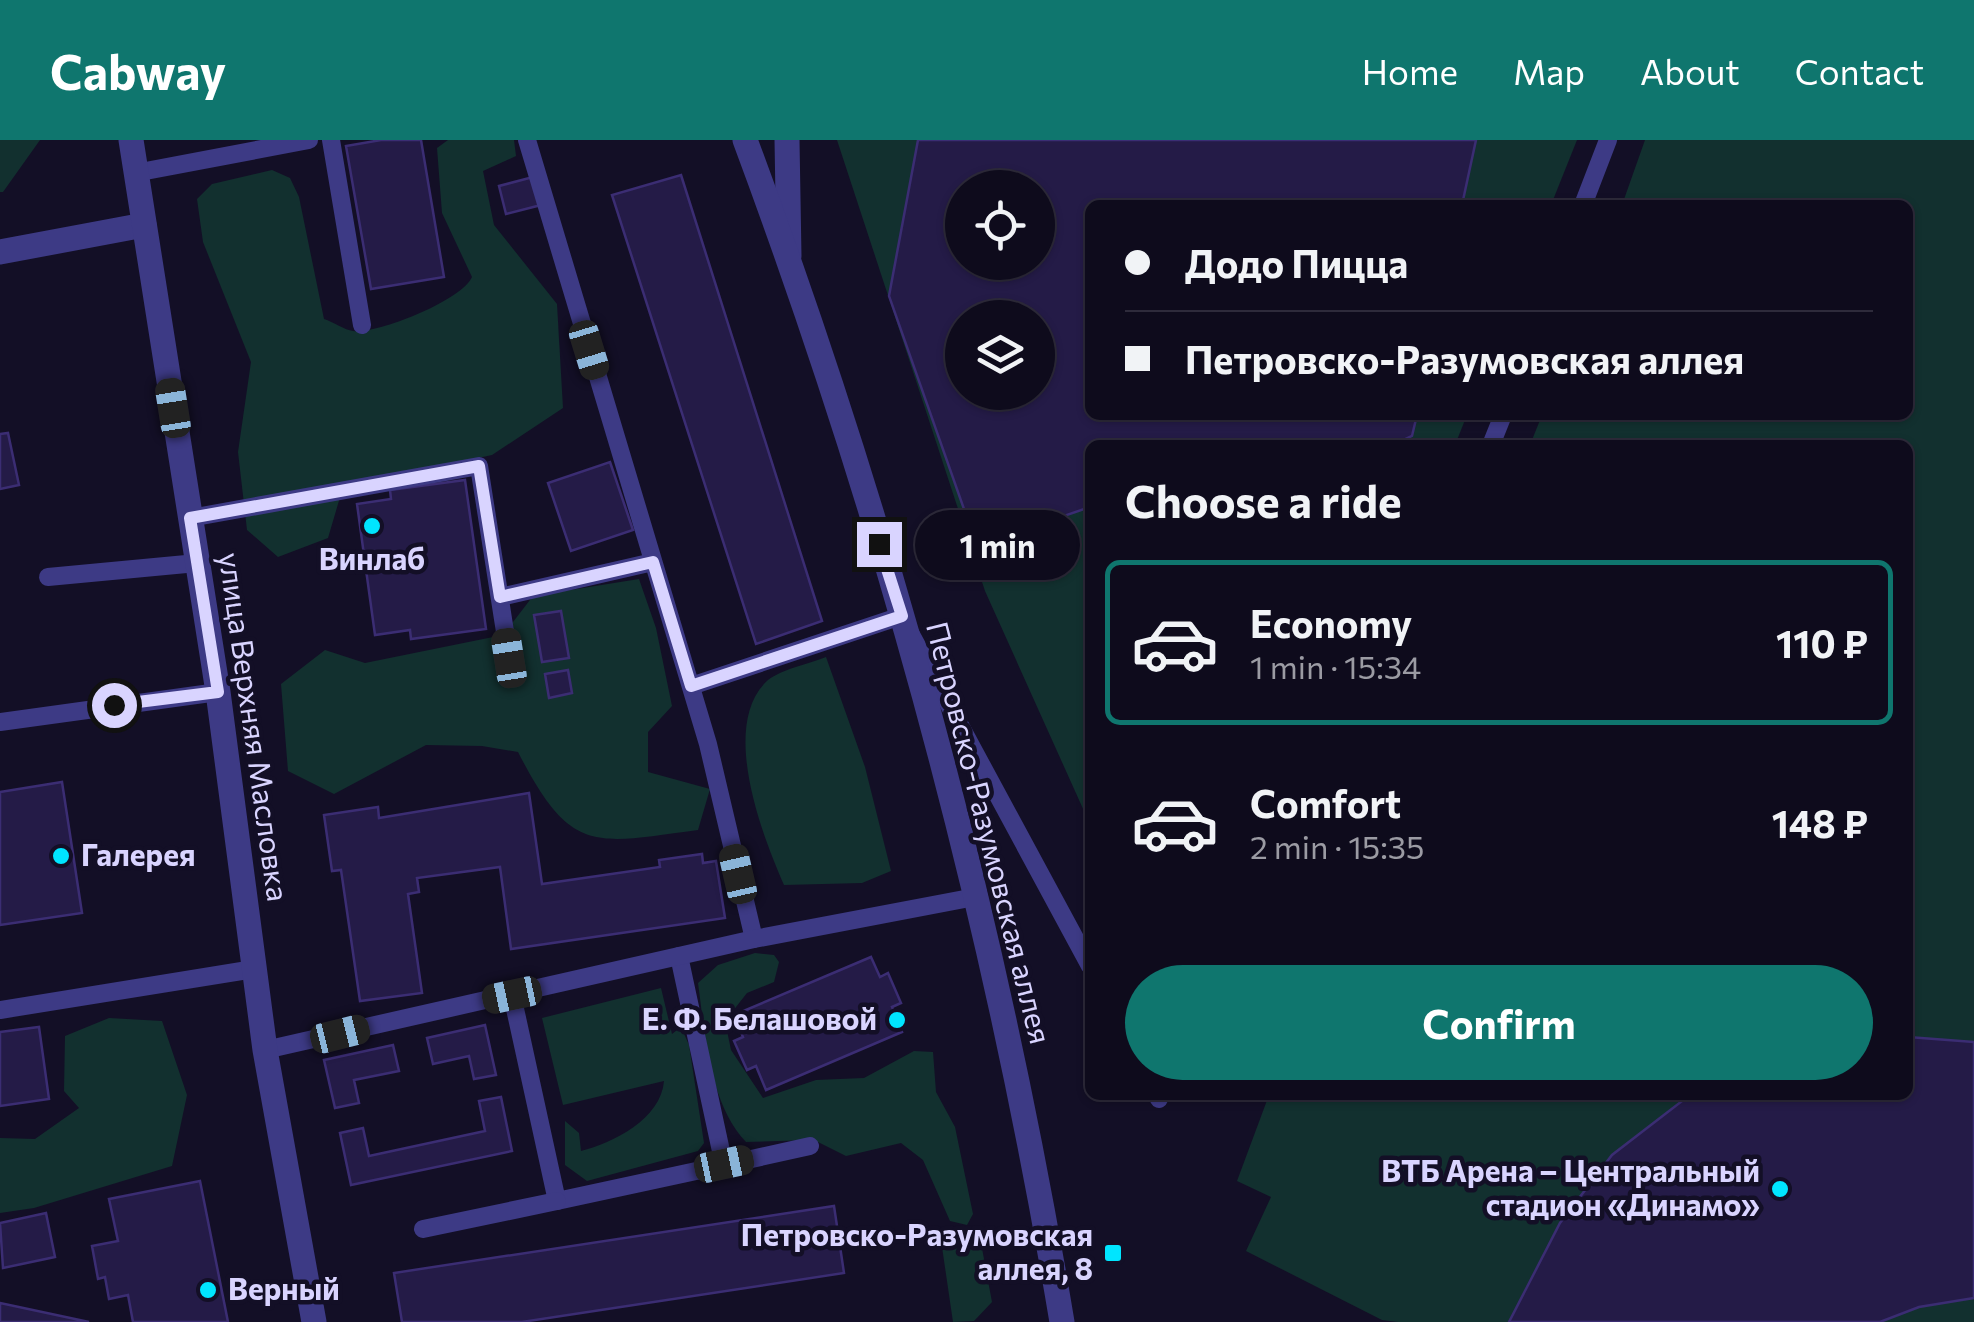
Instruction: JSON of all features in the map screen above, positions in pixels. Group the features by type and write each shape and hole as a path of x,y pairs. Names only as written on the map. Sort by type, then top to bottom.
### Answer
{"street":[{"name":"улица Верхняя Масловка","path":"130,140 218,692 266,1050 314,1322"},
{"name":"Петровско-Разумовская аллея","path":"746,140 788,256 902,616 975,897 1062,1322"},
{"path":"788,140 788,256"},
{"path":"0,252 144,226"}],"lane":[{"path":"135,173 310,140"},
{"path":"332,140 362,325"},
{"path":"528,140 691,686 754,940"},
{"path":"1585,200 1608,140"},
{"path":"190,518 479,466 509,658"},
{"path":"500,597 653,562"},
{"path":"48,577 197,563"},
{"path":"691,686 902,616 1085,957"},
{"path":"0,722 218,692"},
{"path":"266,1050 679,956 975,897"},
{"path":"679,956 724,1164"},
{"path":"0,1010 254,968"},
{"path":"512,995 557,1201"},
{"path":"423,1229 810,1146"}],"green space":[{"path":"0,140 40,140 3,192 0,192"},
{"path":"448,140 514,140 516,156 483,171 494,225 557,304 563,408 492,455 343,487 328,538 278,557 247,530 238,452 251,362 203,242 197,199 212,184 272,170 290,178 299,197 324,319 353,331 381,327 437,305 472,277 442,213 437,148"},
{"path":"837,140 1577,140 1553,200 1085,200 1085,420 1465,420 1457,440 1085,440 1085,811 985,591"},
{"path":"1645,140 1974,140 1974,1322 1398,1322 1382,1320 1246,1251 1271,1197 1237,1181 1267,1100 1913,1100 1913,440 1532,440 1540,420 1913,420 1913,200 1624,200"},
{"path":"639,579 656,628 672,706 648,732 648,772 710,789 698,830 633,838 588,835 554,810 518,752 482,746 426,745 334,794 288,771 281,684 325,650 365,663 503,635 533,596"},
{"path":"826,657 865,767 891,871 862,883 784,885 765,838 749,780 747,724 754,699 768,680"},
{"path":"755,953 774,955 779,962 774,982 747,993 725,1021 731,1050 763,1098 816,1080 864,1078 914,1051 933,1052 936,1092 955,1127 973,1214 967,1225 950,1221 923,1160 901,1143 846,1156 814,1140 746,1142 716,1088 698,983 718,965"},
{"path":"661,988 672,1034 681,1027 689,1045 704,1143 698,1151 587,1181 565,1165 565,1121 579,1133 581,1151 607,1142 645,1118 661,1095 664,1081 563,1105 542,1018"},
{"path":"109,1018 162,1021 187,1095 172,1166 34,1208 0,1213 0,1138 35,1139 79,1108 64,1091 65,1036"},
{"path":"979,1232 992,1302 974,1321 953,1322 941,1240"}],"building":[{"path":"381,140 421,140 444,277 371,289 346,146"},
{"path":"918,140 1476,140 1463,200 1085,200 1085,420 1416,420 1412,436 1404,440 1085,440 1085,509 977,546 889,296"},
{"path":"681,175 822,621 756,644 612,195"},
{"path":"533,177 541,205 506,214 499,186"},
{"path":"8,433 19,485 0,489 0,434"},
{"path":"610,462 633,530 571,551 548,483"},
{"path":"465,480 486,629 411,639 410,630 375,635 357,504 391,499 390,490"},
{"path":"561,611 569,658 542,662 534,615"},
{"path":"568,670 572,693 549,698 545,674"},
{"path":"62,782 82,913 0,925 0,792"},
{"path":"529,793 542,884 660,867 659,860 702,854 703,863 716,861 725,918 511,949 500,867 417,878 419,892 408,894 422,993 360,1001 341,870 332,871 324,815 378,807 379,818"},
{"path":"871,957 880,977 888,973 901,1003 892,1007 902,1032 766,1090 756,1066 747,1070 734,1041 743,1037 734,1015"},
{"path":"485,1025 496,1075 474,1079 469,1056 433,1064 427,1038"},
{"path":"39,1027 49,1099 0,1106 0,1032"},
{"name":"ВТБ Арена – Центральный стадион «Динамо»","path":"1913,1037 1974,1042 1974,1298 1919,1307 1880,1322 1509,1322 1560,1223 1612,1155 1682,1101 1913,1100"},
{"path":"393,1045 399,1071 354,1080 359,1103 335,1108 324,1060"},
{"path":"501,1097 512,1151 351,1185 340,1133 363,1128 369,1156 485,1131 479,1101"},
{"path":"200,1181 228,1322 133,1322 128,1295 109,1299 105,1277 98,1279 92,1246 118,1241 109,1199"},
{"path":"834,1206 844,1273 522,1322 402,1322 394,1273"},
{"path":"46,1213 55,1257 3,1268 0,1223"},
{"path":"0,1303 89,1322 0,1322"}],"place":[{"name":"Винлаб","path":"372,526"},
{"name":"Галерея","path":"61,856"},
{"name":"Е. Ф. Белашовой","path":"897,1020"},
{"name":"ВТБ Арена – Центральный стадион «Динамо»","path":"1780,1189"},
{"name":"Петровско-Разумовская аллея, 8","path":"1113,1253"},
{"name":"Верный","path":"208,1290"}],"route":[{"path":"114,705 218,692 190,518 479,466 500,597 653,562 691,686 902,616 879,544"}]}
